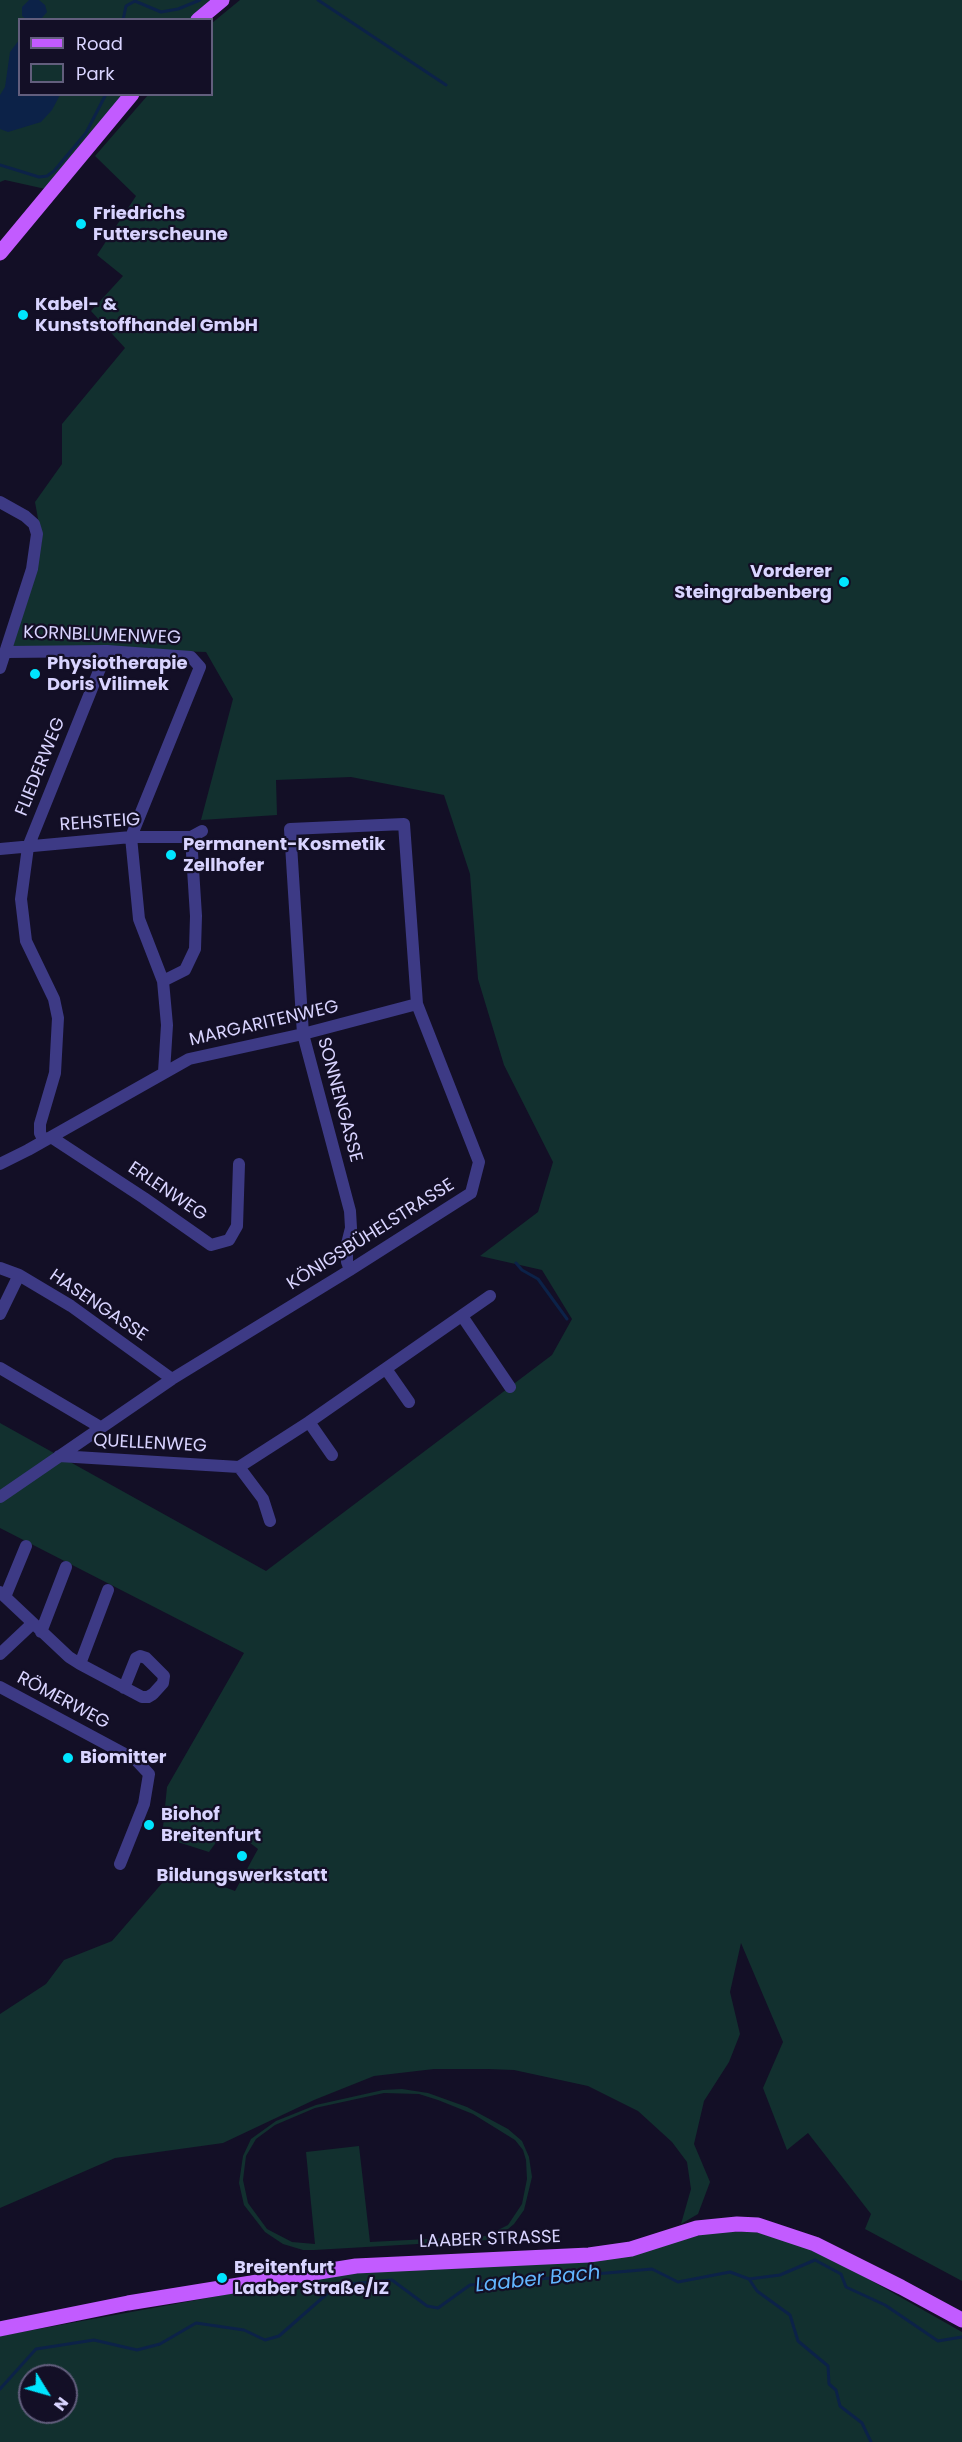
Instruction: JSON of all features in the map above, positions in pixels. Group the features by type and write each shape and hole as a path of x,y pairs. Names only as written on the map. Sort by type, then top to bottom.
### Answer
{"main road":[{"path":"200,18 222,0"},
{"path":"0,253 130,96"},
{"name":"LAABER STRASSE","path":"0,2329 122,2304 356,2266 589,2255 631,2249 697,2228 737,2224 758,2225 815,2244 891,2281 962,2320"}],"street":[{"path":"0,502 25,516 34,524 37,534 32,569 0,668"},
{"name":"KORNBLUMENWEG","path":"7,652 107,651 191,657 200,667 131,837 139,919 163,981 167,1025 164,1072"},
{"name":"FLIEDERWEG","path":"48,1139 40,1134 40,1124 55,1073 59,1029 54,999 28,948 24,934 21,899 28,847 107,651"},
{"name":"SONNENGASSE","path":"351,1270 347,1262 351,1228 350,1211 303,1034 290,829 404,824"},
{"name":"KÖNIGSBÜHELSTRASSE","path":"0,1497 172,1379 351,1270 471,1193 479,1162 417,1004 404,824"},
{"name":"REHSTEIG","path":"0,849 131,837 190,837 202,831"},
{"path":"163,981 185,970 195,949 196,916 190,837"},
{"name":"MARGARITENWEG","path":"0,1164 189,1059 303,1034 417,1004"},
{"name":"ERLENWEG","path":"48,1139 144,1198 211,1245 229,1240 237,1226 239,1164"},
{"name":"HASENGASSE","path":"0,1268 19,1275 71,1306 172,1379"},
{"path":"0,1314 19,1275"},
{"path":"270,1521 263,1499 238,1467 309,1422 490,1296"},
{"path":"462,1316 510,1387"},
{"path":"0,1368 100,1427"},
{"path":"386,1369 410,1402"},
{"path":"309,1422 332,1455"},
{"name":"QUELLENWEG","path":"59,1456 238,1467"},
{"path":"26,1546 3,1595 69,1657 124,1688"},
{"path":"0,1654 37,1628 66,1567"},
{"path":"80,1664 108,1590"},
{"name":"RÖMERWEG","path":"0,1687 136,1760 149,1773 144,1804 120,1864"}],"green space":[{"path":"0,0 224,0 197,18 18,18 18,96 128,96 59,192 5,180 0,182"},
{"path":"240,0 962,0 962,2281 865,2229 871,2214 808,2133 787,2150 763,2088 783,2042 741,1943 730,1992 740,2034 729,2062 704,2101 694,2144 710,2182 698,2214 681,2224 691,2189 687,2162 672,2142 638,2111 588,2086 514,2070 488,2069 434,2069 374,2076 314,2100 223,2143 115,2158 0,2208 0,2014 46,1984 64,1960 112,1941 170,1874 185,1872 235,1891 258,1849 228,1826 209,1852 162,1837 167,1787 244,1653 0,1528 0,1423 266,1571 552,1355 572,1319 542,1270 480,1256 538,1212 553,1162 504,1065 478,979 470,874 444,795 351,777 276,780 277,815 201,820 233,699 206,652 13,646 42,541 35,502 62,464 62,424 125,348 91,311 123,276 97,255 136,196 95,156 147,96 213,96 213,22"},
{"path":"402,2089 428,2093 467,2107 508,2129 522,2141 529,2157 532,2177 524,2210 514,2224 501,2235 487,2240 314,2250 303,2250 283,2244 265,2232 244,2205 239,2183 243,2156 251,2139 276,2121 316,2105 383,2090","holes":["384,2093 419,2094 473,2114 515,2140 523,2150 527,2179 522,2204 508,2225 486,2236 370,2242 359,2146 306,2152 315,2244 292,2242 267,2229 248,2203 243,2180 246,2156 256,2139 275,2125 315,2108"]},
{"path":"711,2232 756,2232 817,2250 962,2332 962,2442 0,2442 0,2336 355,2271 660,2246"}],"water":[{"path":"29,0 39,0 45,5 47,12 42,18 25,18 22,16 22,7"},
{"path":"18,41 18,96 59,96 52,110 41,122 8,132 0,129 0,95 5,87 10,52"}],"waterway":[{"path":"123,18 126,6 135,1 161,12 178,9 200,0"},
{"path":"318,0 446,85"},
{"path":"0,165 39,177 47,176 54,171 86,133 105,96"},
{"path":"516,1263 522,1270 538,1279 567,1319"},
{"name":"Laaber Bach","path":"0,2389 36,2349 94,2340 137,2350 160,2344 196,2323 244,2330 265,2340 279,2336 337,2285 392,2280 427,2306 438,2308 470,2285 652,2269 678,2282 730,2272 749,2279 780,2275 815,2260 841,2274 846,2287 885,2305 938,2341 962,2337"},
{"path":"749,2279 757,2291 790,2315 798,2341 828,2366 829,2384 836,2390 840,2406 862,2423 871,2442"}],"place":[{"name":"Friedrichs Futterscheune","path":"81,224"},
{"name":"Kabel- & Kunststoffhandel GmbH","path":"23,315"},
{"name":"Vorderer Steingrabenberg","path":"844,582"},
{"name":"Physiotherapie Doris Vilimek","path":"35,674"},
{"name":"Permanent-Kosmetik Zellhofer","path":"171,855"},
{"name":"Biomitter","path":"68,1758"},
{"name":"Biohof Breitenfurt","path":"149,1825"},
{"name":"Bildungswerkstatt","path":"242,1856"},
{"name":"Breitenfurt Laaber Straße/IZ","path":"222,2278"}]}
